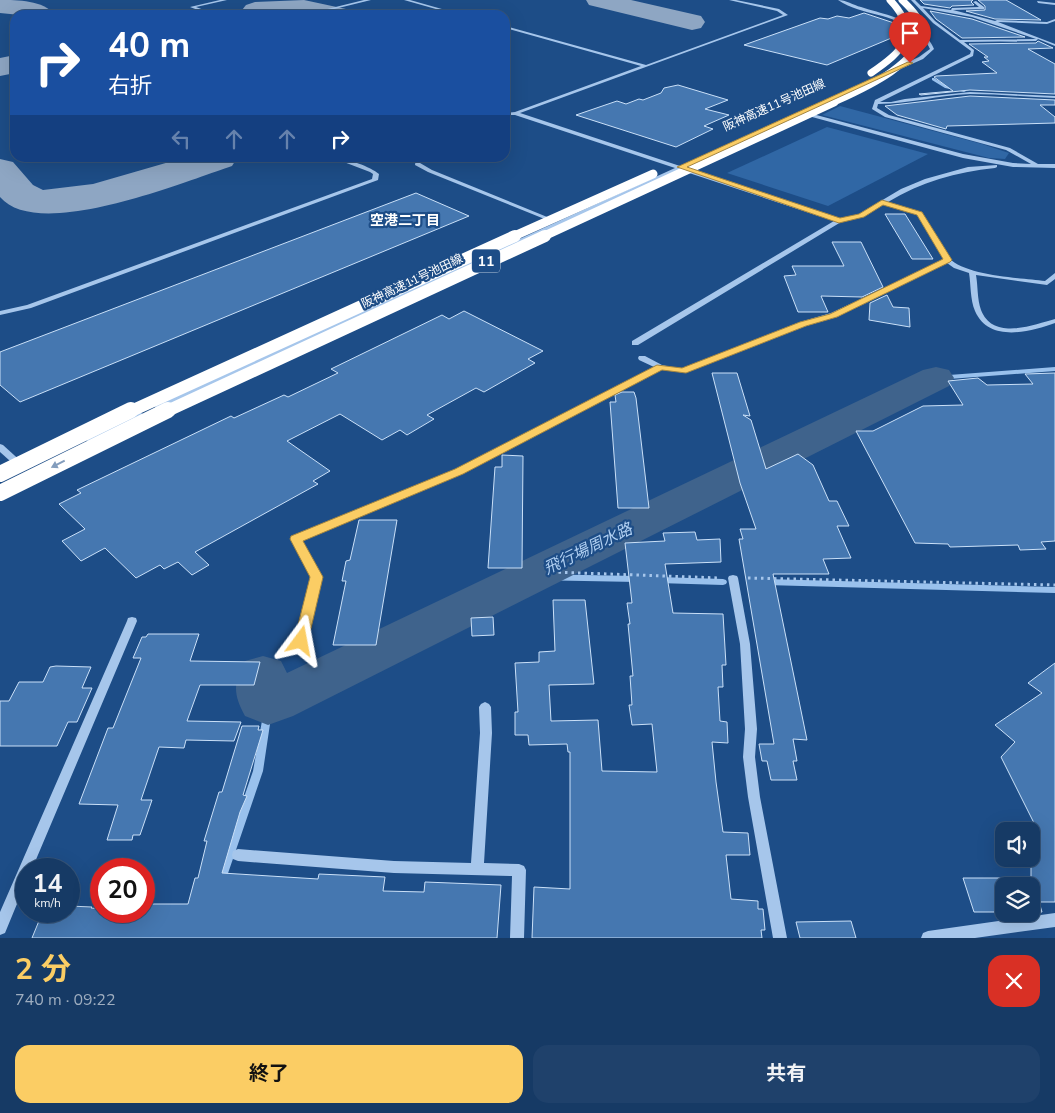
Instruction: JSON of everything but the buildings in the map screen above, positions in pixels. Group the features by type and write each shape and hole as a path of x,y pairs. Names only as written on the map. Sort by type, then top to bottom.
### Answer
{"highway":[{"name":"阪神高速11号池田線","path":"0,474 63,442 357,306 852,84 887,62 904,42 908,31 906,21 899,9 890,0"},
{"name":"阪神高速11号池田線","path":"0,493 197,396 860,90 901,64 918,44 921,32 919,22 912,9 902,0"}],"street":[{"path":"201,10 192,7 225,0"},
{"path":"326,10 368,0"},
{"path":"406,0 443,10"},
{"path":"510,115 786,15 778,10 731,0"},
{"path":"0,480 921,58 932,49 931,44 910,24 882,12 859,7 840,0"},
{"path":"913,0 922,7 931,20 972,51 972,55 876,103 874,108 887,116 1008,149 1037,166"},
{"path":"939,9 983,8 976,2"},
{"path":"1038,2 1055,4"},
{"path":"922,7 939,9 989,22 1055,45"},
{"path":"989,22 1055,22"},
{"path":"510,28 646,66"},
{"path":"958,40 1044,40"},
{"path":"876,103 891,104 905,100 978,93 1055,97"},
{"path":"510,111 839,221"},
{"path":"801,113 963,156 1013,164 1055,166"},
{"path":"0,313 29,307 375,180 376,174 372,171 348,162"},
{"path":"418,162 417,164 430,171 559,223"},
{"path":"635,342 839,221 862,215 903,190 941,175 1013,164"},
{"path":"882,202 920,214 948,260 972,272 1047,283 1055,275"},
{"path":"642,358 660,367 682,371 803,324 834,316 948,260"},
{"path":"972,272 979,313 989,326 1004,330 1030,330 1055,321"},
{"path":"301,641 316,577 296,539 459,472 660,367"},
{"path":"0,447 24,469"},
{"path":"733,578 744,644 749,691 751,729 749,757 754,798 780,938"},
{"path":"0,928 132,621"},
{"path":"477,868 486,733 485,707"},
{"path":"238,854 385,867 519,870 517,938"},
{"path":"928,938 1055,920"}],"path":[{"path":"552,572 1055,585"}],"shaded area":[{"path":"840,106 1009,153 1005,159 989,158 822,115"},
{"path":"827,127 928,154 828,206 727,173"}],"waterway":[{"path":"933,79 946,87 964,91"},
{"path":"936,378 1055,369"},
{"name":"飛行場周水路","path":"263,675 261,691 263,702 268,704 275,702 936,378"},
{"path":"531,577 637,579"},
{"path":"658,580 723,582"},
{"path":"766,582 1055,590"},
{"path":"220,882 258,771 269,704"}],"taxiway":[{"path":"598,0 692,22"},
{"path":"0,5 21,6 30,10"},
{"path":"255,10 301,7 314,10"},
{"path":"0,67 10,65"},
{"path":"0,170 22,197 43,202 66,201 93,196 206,162"}],"district":[{"name":"空港二丁目","path":"405,220"}],"route":[{"path":"301,641 316,577 296,539 459,472 660,367 682,371 803,324 834,316 948,260 920,214 882,202 862,215 839,221 681,167 910,63"}]}
